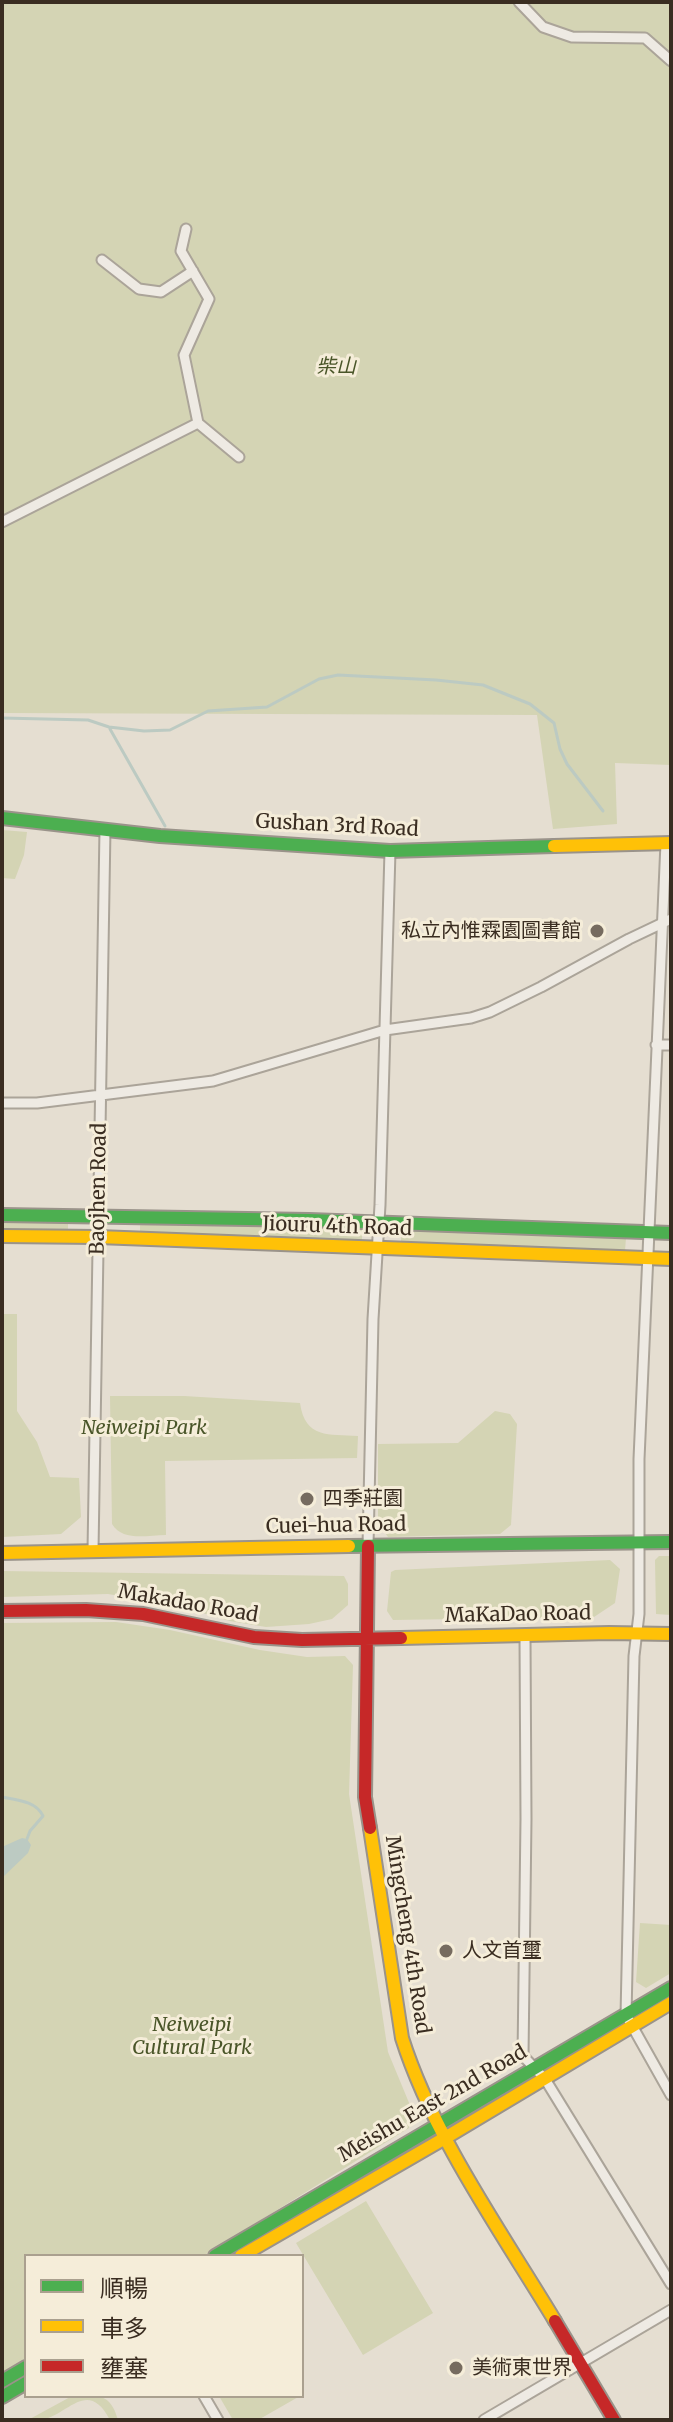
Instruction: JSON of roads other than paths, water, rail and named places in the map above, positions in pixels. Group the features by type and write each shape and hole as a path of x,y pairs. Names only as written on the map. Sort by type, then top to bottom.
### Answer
{"street":[{"path":"519,2 543,27 572,37 645,38 671,61"},
{"path":"186,229 181,251 209,299 184,355 198,423 239,457"},
{"path":"102,260 139,289 150,291 161,292 193,271"},
{"path":"2,522 198,423"},
{"name":"Gushan 3rd Road","path":"2,818 268,844 390,851 669,843"},
{"name":"Baojhen Road","path":"93,1550 105,829"},
{"path":"669,843 667,920 656,1045 639,1451 639,1610 634,1656 629,2021 671,2095"},
{"path":"368,1546 390,851"},
{"path":"2,1103 37,1103 213,1081 385,1030 441,1024 490,1012 667,920"},
{"path":"656,1045 671,1045"},
{"name":"Jiouru 4th Road","path":"2,1215 379,1222 671,1233"},
{"name":"Jiouru 4th Road","path":"2,1236 671,1259"},
{"name":"Cuei-hua Road","path":"2,1553 671,1542"},
{"name":"Mingcheng 4th Road","path":"368,1546 365,1797 402,2038 410,2063 445,2138 614,2420"},
{"name":"Makadao Road","path":"2,1611 115,1611 254,1637 302,1640 367,1638"},
{"name":"MaKaDao Road","path":"367,1638 671,1634"},
{"path":"525,1637 523,2056 545,2079 671,2284"},
{"name":"Meishu East 2nd Road","path":"244,2254 545,2079 671,1988"},
{"name":"Meishu East 2nd Road","path":"218,2254 534,2068 671,2003"},
{"path":"484,2420 671,2310"},
{"path":"2,2381 24,2368"},
{"path":"2,2397 24,2384"},
{"path":"205,2398 218,2420"}],"waterway":[{"path":"2,718 88,720 109,727 170,730 208,711 267,707 319,679 338,675 483,685 530,704 554,723 567,764 603,811"},
{"path":"110,729 165,826"},
{"path":"2,1797 31,1804 43,1816 27,1839"}],"place":[{"name":"私立內惟霖園圖書館","path":"597,931"},
{"name":"四季莊園","path":"307,1499"},
{"name":"人文首璽","path":"446,1951"},
{"name":"美術東世界","path":"456,2368"}],"park label":[{"name":"柴山","path":"336,367"},
{"name":"Neiweipi Park","path":"144,1428"},
{"name":"Neiweipi Cultural Park","path":"192,2036"}]}
